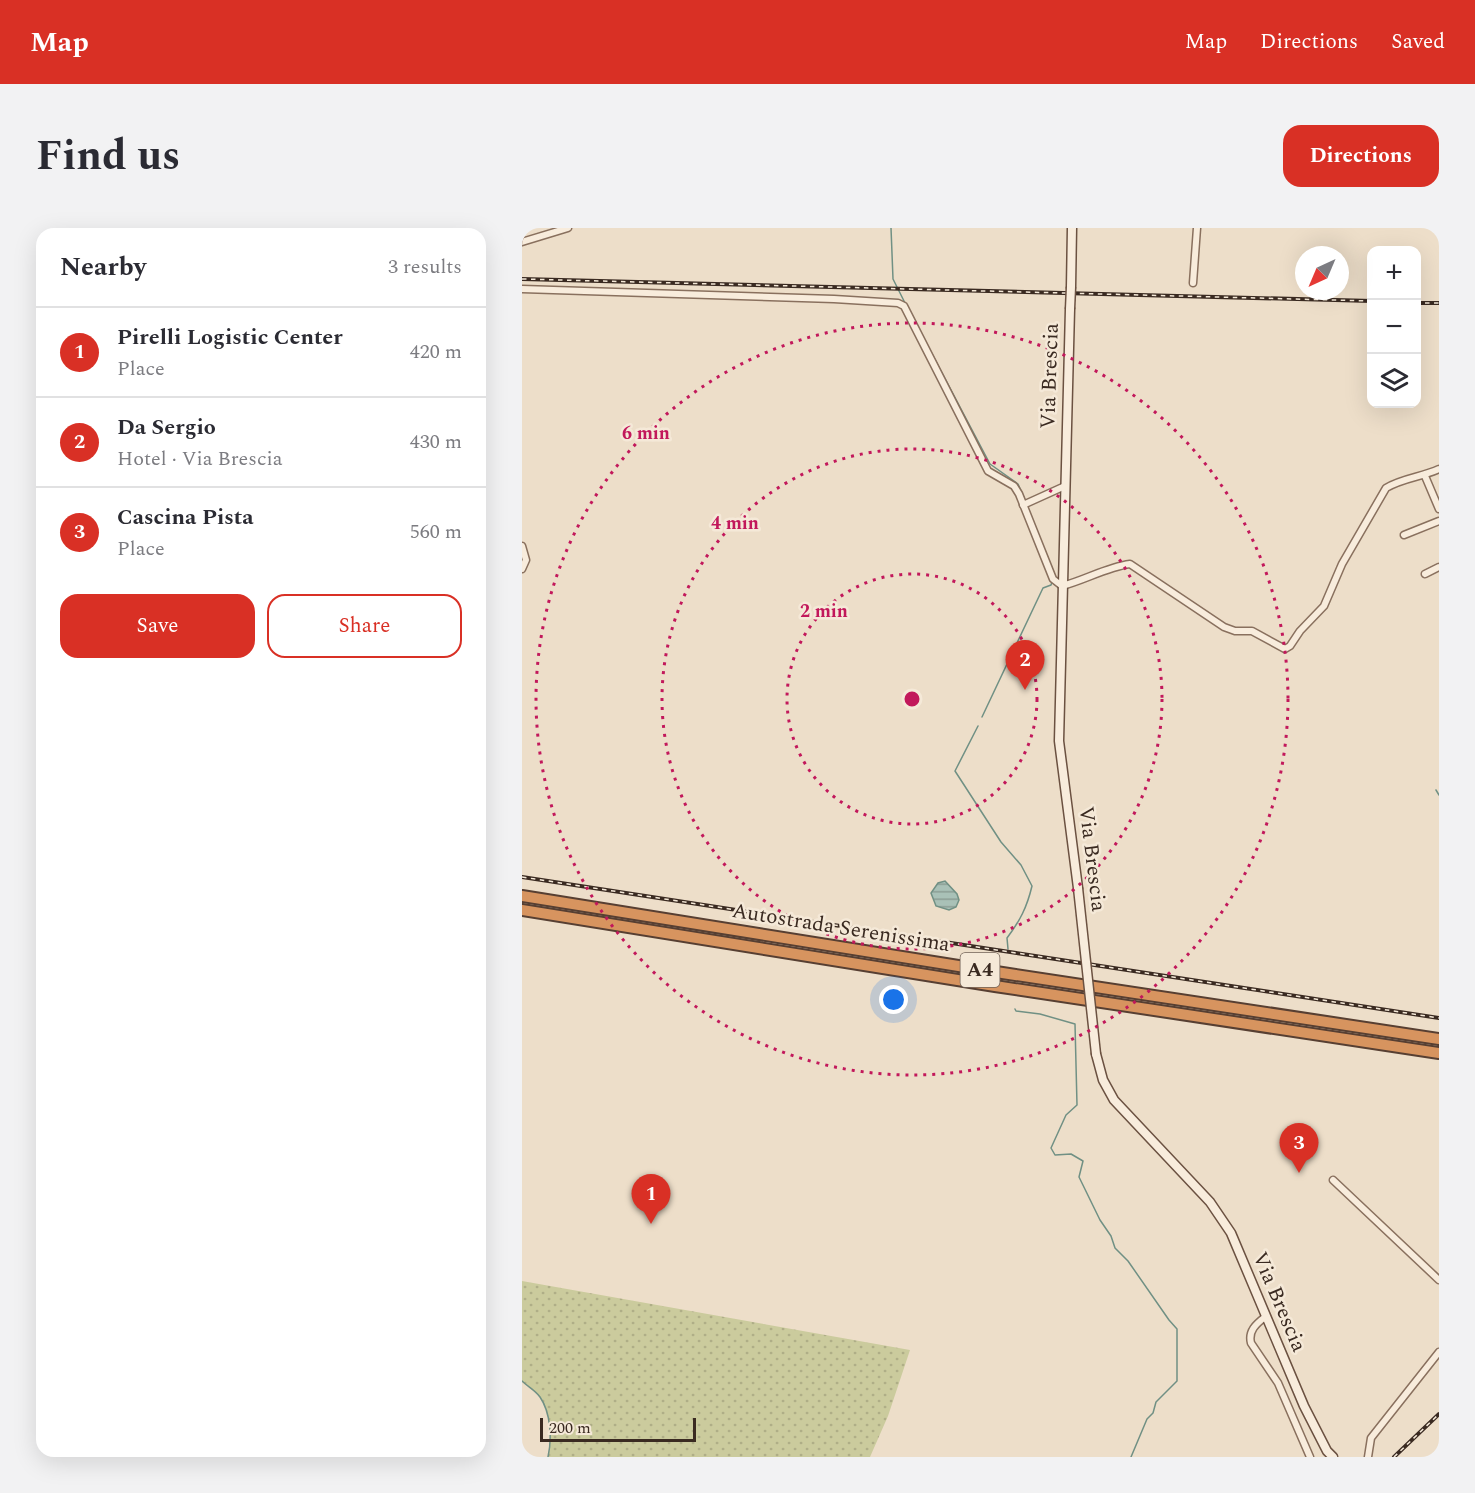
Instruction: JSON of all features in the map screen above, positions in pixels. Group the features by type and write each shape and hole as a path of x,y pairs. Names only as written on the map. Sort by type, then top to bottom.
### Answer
{"highway":[{"name":"Autostrada Serenissima","path":"522,896 1007,974 1439,1039"},
{"name":"Autostrada Serenissima","path":"522,910 995,987 1439,1053"}],"main road":[{"name":"Via Brescia","path":"1072,228 1059,741 1096,1054 1103,1080 1114,1100 1199,1188 1221,1216 1231,1233 1265,1317 1315,1428 1330,1452 1341,1457"}],"street":[{"path":"522,242 568,228"},
{"path":"1193,283 1197,228"},
{"path":"522,289 834,298 898,303 904,306 988,471 1014,486 1053,577 1062,586 1081,582 1120,565 1130,564 1224,627 1235,631 1252,631 1285,649 1324,606 1341,567 1386,488 1395,482 1425,476 1439,469"},
{"path":"1425,476 1439,509"},
{"path":"1023,506 1065,486"},
{"path":"1404,535 1439,521"},
{"path":"522,546 526,560 522,569"},
{"path":"1425,574 1439,567"},
{"path":"1333,1179 1439,1280"},
{"path":"1265,1317 1252,1329 1251,1343 1278,1383 1310,1457"},
{"path":"1368,1457 1371,1438 1439,1352"}],"green space":[{"path":"522,1281 910,1350 888,1416 870,1457 548,1457 550,1434 544,1403 522,1381"}],"shaded area":[{"path":"945,881 957,894 959,900 956,907 949,910 936,906 931,893 938,883"}],"waterway":[{"path":"891,228 893,279 906,305"},
{"path":"921,333 990,464 1018,484 1025,500"},
{"path":"1028,508 1054,575"},
{"path":"982,717 1043,588 1051,585 1052,582"},
{"path":"978,726 955,771 1001,842 1021,865 1032,886 1022,914 1007,938 1008,949"},
{"path":"1436,790 1439,795"},
{"path":"1015,1009 1075,1024 1077,1105 1066,1115 1051,1148 1055,1155 1071,1154 1083,1161 1079,1177 1100,1220 1111,1236 1115,1248 1128,1261 1177,1329 1177,1381 1156,1402 1153,1413 1147,1419 1131,1457"},
{"path":"522,1381 544,1403 550,1434 548,1457"}],"railway":[{"path":"522,279 1367,301"},
{"path":"1421,303 1439,303"},
{"path":"522,877 1439,1018"},
{"path":"1394,1457 1439,1414"}],"place":[{"name":"Da Sergio","path":"1025,690"},
{"name":"Cascina Pista","path":"1299,1173"},
{"name":"Pirelli Logistic Center","path":"651,1224"}]}
